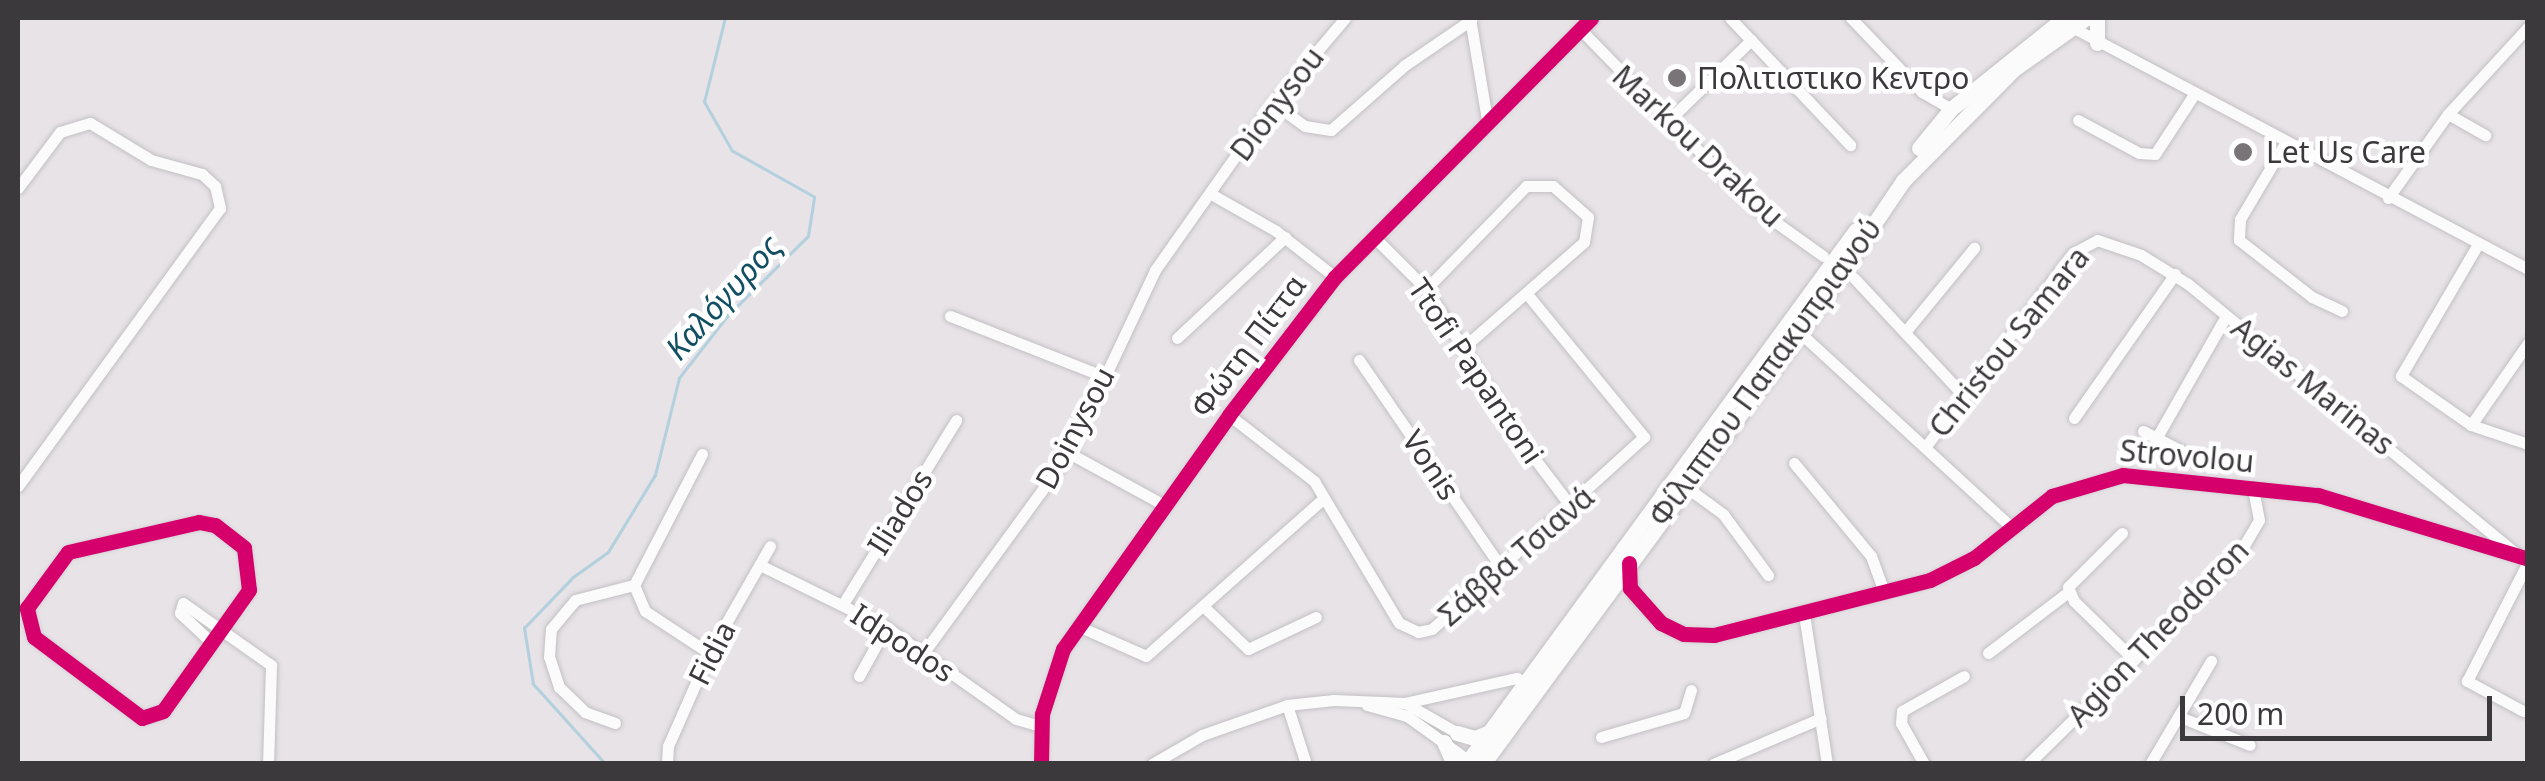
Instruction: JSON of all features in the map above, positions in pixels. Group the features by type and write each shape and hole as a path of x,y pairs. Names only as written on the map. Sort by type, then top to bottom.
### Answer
{"main road":[{"name":"Φίλιππου Παπακυπριανού","path":"1473,759 1603,598 1686,487 1796,329 1878,198 1936,126 1951,109 2062,25 2086,18"},
{"path":"2098,18 2103,47"},
{"name":"Φίλιππου Παπακυπριανού","path":"1473,759 1933,146 2062,25"},
{"path":"1451,737 1475,738 1490,732"},
{"path":"1451,737 1473,759"}],"street":[{"name":"Dionysou","path":"1212,194 1273,103 1345,18"},
{"name":"Φώτη Πίττα","path":"1041,764 1041,726 1054,669 1078,626 1228,415 1336,277 1591,18"},
{"path":"1730,18 1850,145"},
{"path":"1851,18 1922,92 1951,109"},
{"path":"1273,103 1305,126 1331,130 1405,65 1471,19 1487,120"},
{"path":"2062,25 2528,269"},
{"path":"2388,198 2448,114 2528,27"},
{"name":"Markou Drakou","path":"1580,29 1666,123 1753,206 1822,256"},
{"path":"1666,123 1751,40"},
{"path":"1922,92 1936,126"},
{"path":"2078,120 2139,153 2155,154 2193,96"},
{"path":"2448,114 2485,135"},
{"path":"18,188 60,132 81,122 151,160 202,174 220,201 214,222 18,486"},
{"path":"2284,144 2237,235 2251,254 2342,312"},
{"path":"1426,289 1530,184 1561,191 1588,217 1589,234 1464,347"},
{"path":"1212,194 1285,238 1336,277"},
{"name":"Doinysou","path":"924,652 1069,453 1155,270 1212,194"},
{"path":"1178,338 1285,238"},
{"name":"Ttofi Papantoni","path":"1375,238 1426,289 1519,438 1572,508"},
{"name":"Agias Marinas","path":"2092,239 2141,254 2175,274 2525,559"},
{"name":"Christou Samara","path":"1926,446 2073,253 2092,239"},
{"path":"2478,244 2400,376 2471,425 2528,444"},
{"path":"1905,332 1974,248"},
{"path":"2074,418 2175,274"},
{"path":"1854,278 1964,396"},
{"name":"Σάββα Τσιανά","path":"1228,415 1298,464 1324,498 1396,619 1412,631 1438,626 1572,508 1646,431 1527,294"},
{"path":"950,316 1105,377"},
{"path":"2157,438 2226,316"},
{"path":"1796,329 2011,527"},
{"path":"2471,425 2528,343"},
{"name":"Vonis","path":"1359,360 1503,570"},
{"name":"Iliados","path":"843,604 956,420"},
{"path":"2143,431 2205,464"},
{"path":"1069,453 1164,505"},
{"path":"615,723 585,712 559,686 550,656 551,629 575,600 634,585 702,454"},
{"path":"1794,463 1871,556 1884,591"},
{"name":"Strovolou","path":"1603,598 1624,594 1667,628 1693,636 1804,614 1945,574 2068,488 2109,476 2346,501 2525,559"},
{"path":"1686,487 1728,519 1768,575"},
{"name":"Agion Theodoron","path":"2031,763 2242,551 2261,512 2253,490"},
{"path":"1078,626 1141,658 1204,608 1324,498"},
{"path":"204,522 236,540 246,556 249,590 212,643 163,711 142,718 34,637 25,613 72,550 204,522"},
{"path":"1988,653 2068,592 2072,578 2122,533"},
{"name":"Fidia","path":"667,764 668,746 710,653 770,546"},
{"path":"2523,711 2467,682 2525,559"},
{"path":"1629,562 1628,583 1640,603"},
{"name":"Idpodos","path":"760,565 886,627 1016,719 1041,726"},
{"path":"634,585 645,611 710,653"},
{"path":"2068,592 2134,660"},
{"path":"212,643 180,614 182,605 193,605 224,627 273,671 268,764"},
{"path":"1204,608 1248,648 1316,617"},
{"path":"1804,614 1827,764"},
{"path":"859,676 886,627"},
{"path":"2150,764 2211,661"},
{"path":"1924,764 1901,724 1902,711 1964,676"},
{"path":"1155,763 1202,735 1286,705 1334,700 1405,704 1517,678"},
{"path":"1601,737 1684,713 1692,690"},
{"path":"1334,700 1395,711 1451,737"},
{"path":"1405,704 1451,737 1473,759"},
{"path":"1286,705 1306,764"},
{"path":"2180,717 2250,744"},
{"path":"1713,764 1821,718"}],"waterway":[{"name":"Καλόγυρος","path":"605,764 533,684 524,628 573,577 608,552 655,475 679,378 728,315 808,236 814,197 732,151 704,102 725,18"}],"cycle path":[{"path":"1041,764 1042,714 1063,649 1229,415 1335,277 1591,18"},
{"path":"1629,563 1630,588 1661,623 1684,634 1714,635 1930,580 1974,558 2052,496 2123,475 2318,495 2528,559"},
{"path":"199,522 215,525 244,548 249,590 163,711 142,718 34,637 27,608 68,552 199,522"}],"place":[{"name":"Πολιτιστικο Κεντρο","path":"1677,78"},
{"name":"Let Us Care","path":"2243,152"}]}
